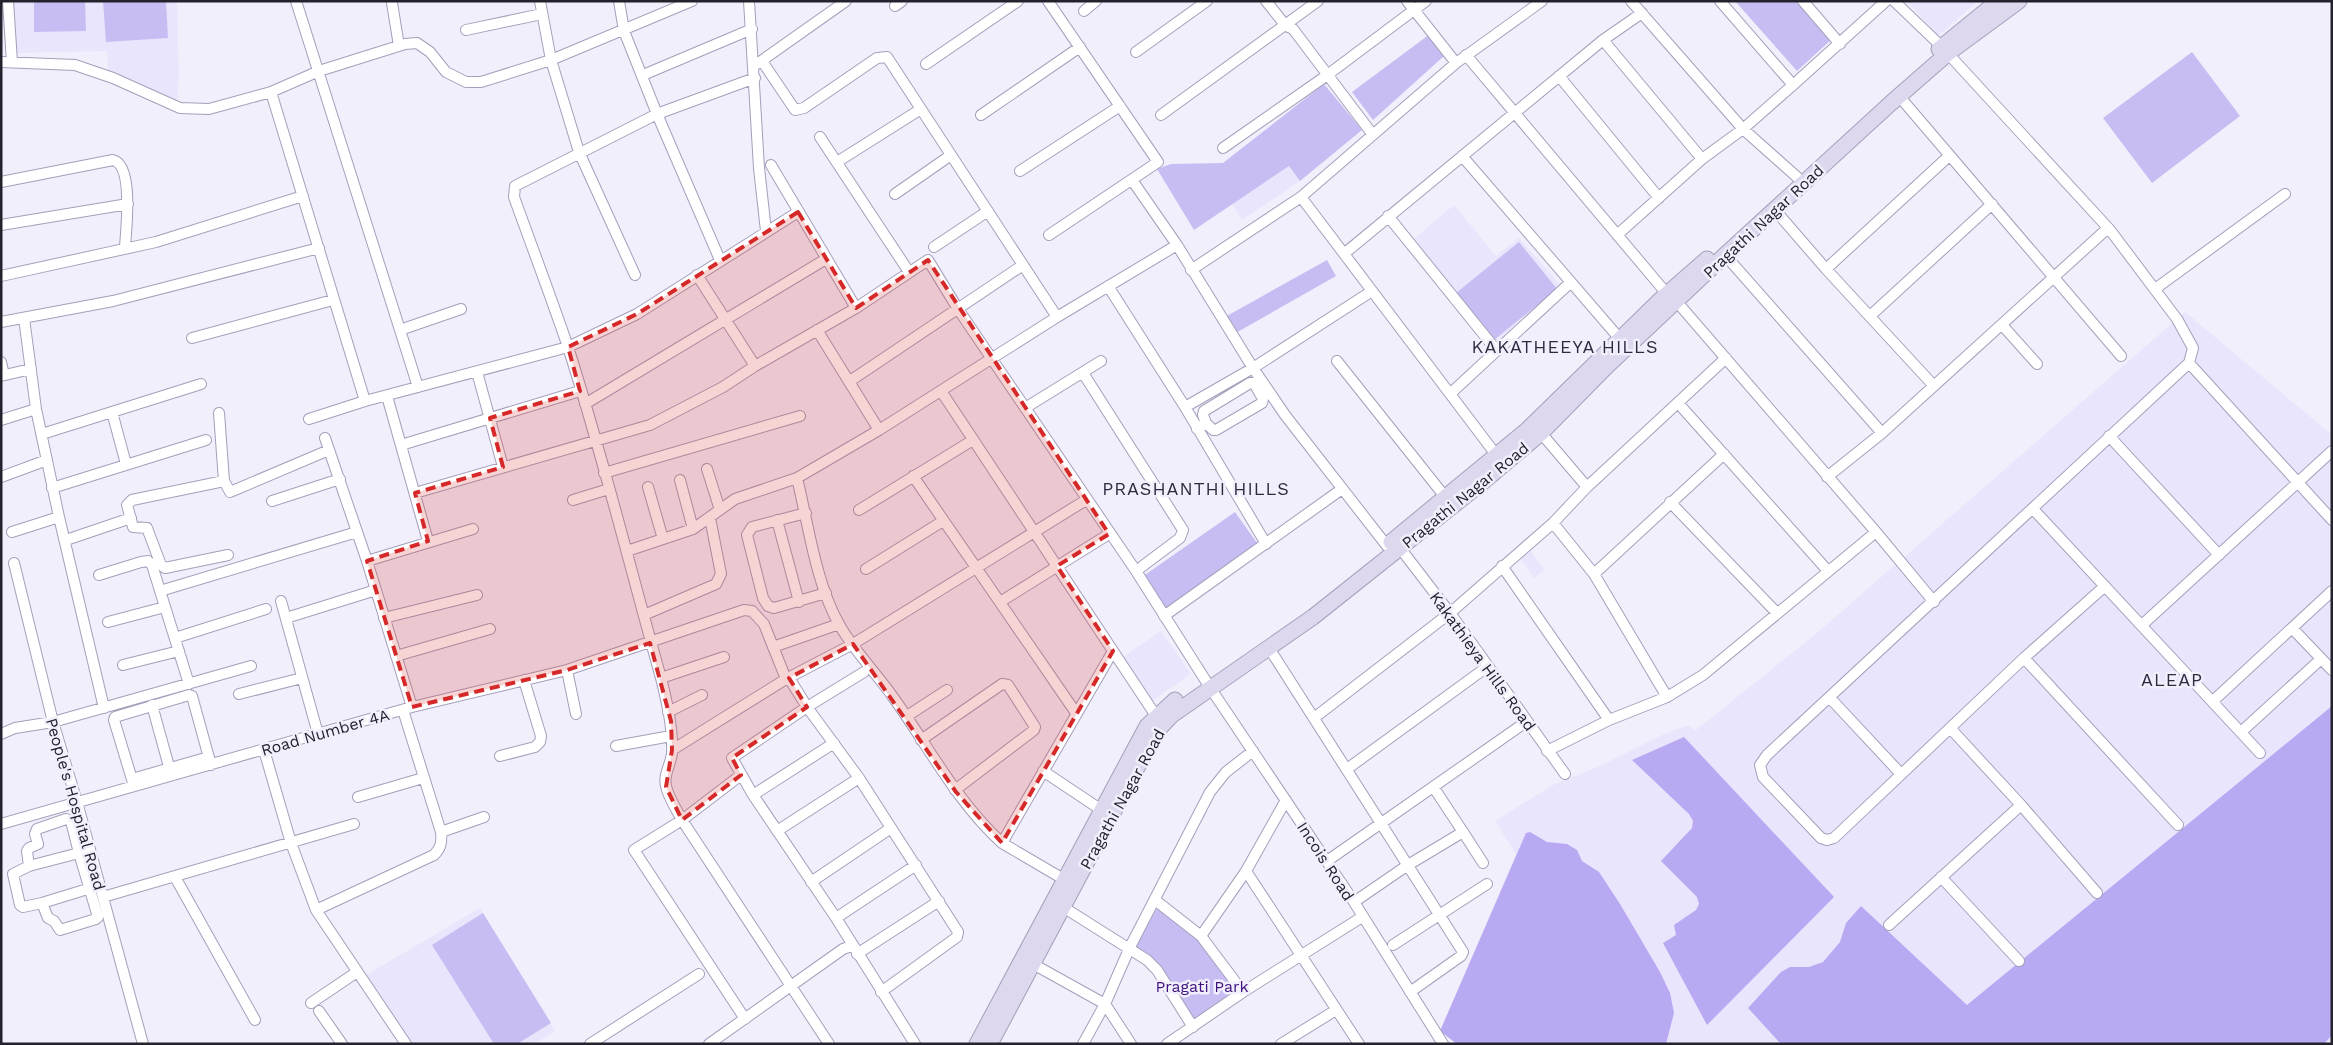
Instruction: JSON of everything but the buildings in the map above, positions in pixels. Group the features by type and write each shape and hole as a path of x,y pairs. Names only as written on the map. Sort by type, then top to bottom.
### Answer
{"main road":[{"name":"Pragathi Nagar Road","path":"990,1044 1158,730 1172,715 1306,610 1393,547 1541,433 1672,298 1797,177 1944,50 2020,1"},
{"name":"Pragathi Nagar Road","path":"977,1044 1103,811 1137,744 1156,716 1179,697 1209,685 1269,648 1320,612 1446,498 1527,430 1620,339 1725,255 1900,96 1993,3"}],"street":[{"path":"8,1 6,62 74,64 113,78 180,108 209,109 272,92 319,71 399,46 417,43 430,52 446,72 466,82 481,82 551,60 692,1"},
{"path":"296,1 418,387"},
{"path":"540,1 551,60 579,152 635,275"},
{"path":"619,1 624,31 657,114 720,260"},
{"path":"749,1 758,64 755,78 759,168 766,231"},
{"path":"758,64 846,1"},
{"path":"926,64 1018,1"},
{"path":"1048,1 1158,162 1049,235"},
{"path":"1084,11 1096,1"},
{"path":"1136,52 1207,1"},
{"path":"1266,1 1286,26 1293,29 1326,76 1373,135"},
{"path":"1161,116 1318,1"},
{"path":"1407,1 1456,63"},
{"path":"1223,148 1326,76 1426,1"},
{"path":"1191,270 1301,197 1456,63 1542,1"},
{"path":"1631,1 1743,129 1797,177"},
{"path":"1720,1 1793,85"},
{"path":"1803,1 1840,44"},
{"path":"1617,235 1702,159 1743,129 1886,1"},
{"path":"1894,1 1944,50 2108,228 2177,319 2193,348 2189,363 1762,760 1760,772 1821,838 1827,840 1836,836 2024,658 2105,586"},
{"path":"392,3 399,46"},
{"path":"1345,253 1603,40 1642,13"},
{"path":"466,30 542,14"},
{"path":"643,75 752,29"},
{"path":"1603,40 1702,159"},
{"path":"981,115 1080,48"},
{"path":"1466,55 1617,235 1726,358 1934,602"},
{"path":"758,64 795,110 804,108 877,58 887,57 1057,317"},
{"path":"1559,76 1659,198"},
{"path":"755,78 657,114 579,152 515,186 514,198 568,347 596,440 661,678 668,712 672,750 671,763 666,776 666,787 682,820 828,1044"},
{"path":"272,92 333,300 365,401"},
{"path":"1900,96 1949,156 2056,277 2121,356"},
{"path":"1020,172 1120,106"},
{"path":"837,162 921,109"},
{"path":"415,494 650,425 723,387 755,366 856,308 909,272 820,137"},
{"path":"895,194 951,155"},
{"path":"1462,156 1620,339"},
{"path":"1826,270 1949,156"},
{"path":"1,182 113,160 122,165 128,204 125,247"},
{"path":"771,165 856,308"},
{"name":"Kakathieya Hills Road","path":"1132,180 1177,245 1253,368 1263,389 1342,489 1450,614 1565,774"},
{"path":"2155,289 2285,194"},
{"path":"1,276 125,247 156,242 303,196"},
{"path":"1301,197 1497,456"},
{"path":"1,225 128,204"},
{"path":"1870,316 1992,204"},
{"path":"1774,210 1826,270 1934,386"},
{"path":"934,247 988,211"},
{"path":"308,419 365,401 568,347 637,314 798,212"},
{"path":"1388,216 1497,350"},
{"path":"1827,477 1882,433 2003,326 2108,228"},
{"path":"627,551 693,528 747,493 797,478 879,430 992,357 1177,245"},
{"path":"1,322 113,301 319,248"},
{"path":"1725,255 1882,433"},
{"path":"585,404 826,259"},
{"name":"Incois Road","path":"909,272 928,260 958,309 1109,534 1136,571 1209,685 1354,902 1443,1044"},
{"path":"850,382 1023,264"},
{"path":"697,275 755,366"},
{"path":"1451,393 1571,282"},
{"path":"1108,286 1185,407 1202,426 1266,544"},
{"path":"1185,407 1253,368 1372,291"},
{"path":"192,338 333,300"},
{"path":"400,330 461,309"},
{"path":"24,318 36,409 48,460 52,488 66,540 104,708"},
{"path":"2003,326 2037,364"},
{"path":"817,330 879,430"},
{"path":"1314,718 1450,614 1552,523 1726,358"},
{"path":"1025,408 1101,361"},
{"path":"1337,361 1446,498"},
{"path":"1,362 3,376 31,369"},
{"path":"2189,363 2332,520"},
{"path":"477,372 503,467"},
{"path":"1083,373 1183,530 1180,538 1136,571"},
{"path":"1250,383 1254,383 1263,389 1262,403 1216,430 1202,426 1204,411 1250,383"},
{"path":"42,434 201,384"},
{"path":"401,445 580,391"},
{"path":"941,391 1156,716"},
{"path":"386,396 428,541"},
{"path":"1678,403 1828,571"},
{"path":"1,420 36,409"},
{"path":"112,412 126,464"},
{"path":"219,413 224,481 230,492 329,450"},
{"path":"604,473 800,416"},
{"path":"1541,433 1588,487"},
{"path":"2109,436 2219,555"},
{"path":"316,910 434,855 442,842 441,832 422,778 396,656 326,438"},
{"path":"52,488 206,440"},
{"path":"859,510 973,440"},
{"path":"2142,625 2332,451"},
{"path":"1594,574 1724,454"},
{"path":"1,477 48,460"},
{"path":"707,469 720,510"},
{"path":"913,476 1076,713"},
{"path":"797,478 826,593 839,624 907,716 954,790 980,822 1002,843 1065,880"},
{"path":"272,501 340,479"},
{"path":"680,480 693,528"},
{"path":"224,481 132,500 128,504 133,527 147,528 161,565 165,568 228,555"},
{"path":"648,488 663,539"},
{"path":"573,500 608,489"},
{"path":"1164,616 1342,489"},
{"path":"672,750 788,678 853,644 1086,500"},
{"path":"1670,502 1777,613"},
{"path":"2033,510 2260,753"},
{"path":"806,513 752,527 748,531 759,580 768,606 774,608 826,593"},
{"path":"12,532 59,516"},
{"path":"66,540 131,518"},
{"path":"644,615 716,584 719,580 721,574 710,518"},
{"path":"778,520 799,602"},
{"path":"866,569 943,521"},
{"path":"1552,523 1594,574 1668,697"},
{"path":"367,561 428,541 473,529"},
{"path":"160,591 357,532"},
{"path":"1547,751 1608,720 1668,697 1703,675 1876,532"},
{"path":"1000,602 1109,534"},
{"path":"99,575 148,561 152,565 189,684"},
{"name":"People's Hospital Road","path":"14,563 53,722 78,802 90,849 94,887 103,898 142,1044"},
{"path":"1502,566 1608,720"},
{"path":"286,618 376,590"},
{"path":"2213,701 2332,591"},
{"path":"384,618 477,595"},
{"path":"281,600 318,734"},
{"path":"108,622 165,607"},
{"path":"175,638 266,610"},
{"name":"Road Number 4A","path":"1,824 210,761 264,750 407,709 567,670 744,610 752,611 757,614 764,624 788,678 859,778 958,932 957,938 881,992"},
{"path":"773,647 839,624"},
{"path":"2292,628 2332,670"},
{"path":"396,656 490,629"},
{"path":"1269,648 1463,952 1461,956 1410,992"},
{"path":"123,665 179,651"},
{"path":"1002,843 1113,651"},
{"path":"661,678 724,657"},
{"path":"2024,658 2178,825"},
{"path":"2241,732 2321,659"},
{"path":"1,734 15,728 53,722 251,666"},
{"path":"1347,769 1487,666"},
{"path":"567,670 576,714"},
{"path":"864,672 807,706 732,758 753,794 836,918 854,950 915,1044"},
{"path":"239,694 302,678"},
{"path":"500,756 535,746 540,742 541,736 524,680"},
{"path":"921,740 1002,684 1008,685 1035,727 1034,730 954,790"},
{"path":"907,716 947,690"},
{"path":"668,712 702,695"},
{"path":"133,783 114,720 118,715 152,705 192,696 210,761"},
{"path":"1830,698 1901,774"},
{"path":"152,705 170,772"},
{"path":"1326,861 1434,788 1526,722"},
{"path":"1950,730 2021,805 2097,893"},
{"path":"616,746 671,736"},
{"path":"753,794 834,743"},
{"path":"264,750 291,843 316,910 406,1044"},
{"path":"1083,1044 1105,1004 1130,947 1210,792 1226,772 1253,750"},
{"path":"1044,771 1103,811"},
{"path":"741,774 682,820 634,850 745,1018"},
{"path":"358,797 422,778"},
{"path":"778,831 859,778"},
{"path":"1434,788 1483,862"},
{"path":"1201,936 1246,871 1286,800"},
{"path":"1889,925 2021,805"},
{"path":"441,832 484,817"},
{"path":"29,866 27,851 38,844 35,834 37,829 66,819 71,821 78,853 94,887 97,918 58,930 54,920 48,918 42,903"},
{"path":"103,898 354,824"},
{"path":"811,882 891,828"},
{"path":"1354,902 1408,865 1463,832"},
{"path":"90,849 29,866 13,874 20,905 23,907 94,887"},
{"path":"836,918 916,865"},
{"path":"1246,871 1359,1044"},
{"path":"175,877 255,1020"},
{"path":"1941,877 2019,961"},
{"path":"1393,945 1438,914 1487,884"},
{"path":"1155,900 1201,936 1243,992"},
{"path":"709,1044 843,949 854,950 939,901"},
{"path":"1064,908 1130,947 1157,970 1193,1027"},
{"path":"1168,1044 1243,992 1362,917"},
{"path":"1033,964 1105,1004 1130,1044"},
{"path":"311,1003 357,972"},
{"path":"590,1044 699,974"},
{"path":"1281,1044 1336,1010"},
{"path":"319,1011 342,1044"}],"highlighted area":[{"path":"798,212 856,308 928,260 1109,534 1057,566 1113,651 1002,843 956,792 853,644 789,678 807,707 732,758 741,775 682,820 666,787 672,750 671,721 650,643 567,670 412,707 367,561 428,541 415,493 503,467 490,418 580,391 568,347 637,314"}],"shaded area":[{"path":"12,1 177,1 179,76 177,103 108,76 107,51 14,53"},
{"path":"1907,1 1978,1 1938,36"},
{"path":"1289,166 1300,181 1242,220 1232,204"},
{"path":"1454,205 1496,256 1519,238 1563,288 1496,345 1410,242"},
{"path":"2185,312 2332,435 2332,1044 1457,1044 1440,1031 1516,854 1495,821 1553,785 1598,767 1662,735 1689,725 1695,731 1817,633"},
{"path":"1530,550 1544,570 1534,578 1520,557"},
{"path":"1161,631 1191,674 1149,703 1120,659"},
{"path":"2332,706 2332,1035 2324,1044 1781,1044 1748,1008 1781,972 1790,967 1809,967 1823,962 1840,942 1846,923 1861,906 1967,1005"},
{"path":"1684,737 1834,897 1707,1025 1663,943 1676,935 1674,925 1696,910 1699,904 1697,897 1661,861 1692,828 1693,821 1689,814 1632,760"},
{"path":"1530,832 1547,842 1567,844 1577,850 1582,861 1599,872 1620,904 1660,972 1670,993 1674,1013 1666,1044 1457,1044 1440,1031 1526,833"},
{"path":"480,908 555,1031 534,1044 408,1044 363,977"}],"green space":[{"path":"34,1 85,1 86,31 34,32"},
{"path":"103,1 166,1 168,38 106,42"},
{"path":"1735,1 1797,1 1832,39 1797,71"},
{"path":"1430,34 1444,56 1373,120 1352,92"},
{"path":"2192,52 2240,116 2152,183 2103,118"},
{"path":"1324,84 1362,130 1300,181 1289,166 1194,230 1157,169 1171,164 1223,163"},
{"path":"1519,242 1557,289 1494,340 1456,293"},
{"path":"1327,260 1336,276 1234,334 1225,317"},
{"path":"1235,512 1260,547 1166,612 1142,577"},
{"name":"Pragati Park","path":"1158,907 1199,941 1239,991 1194,1021 1134,946"},
{"path":"483,913 551,1023 517,1044 494,1044 432,945"}],"district":[{"name":"KAKATHEEYA HILLS","path":"1565,347"},
{"name":"PRASHANTHI HILLS","path":"1196,489"},
{"name":"ALEAP","path":"2172,680"}]}
